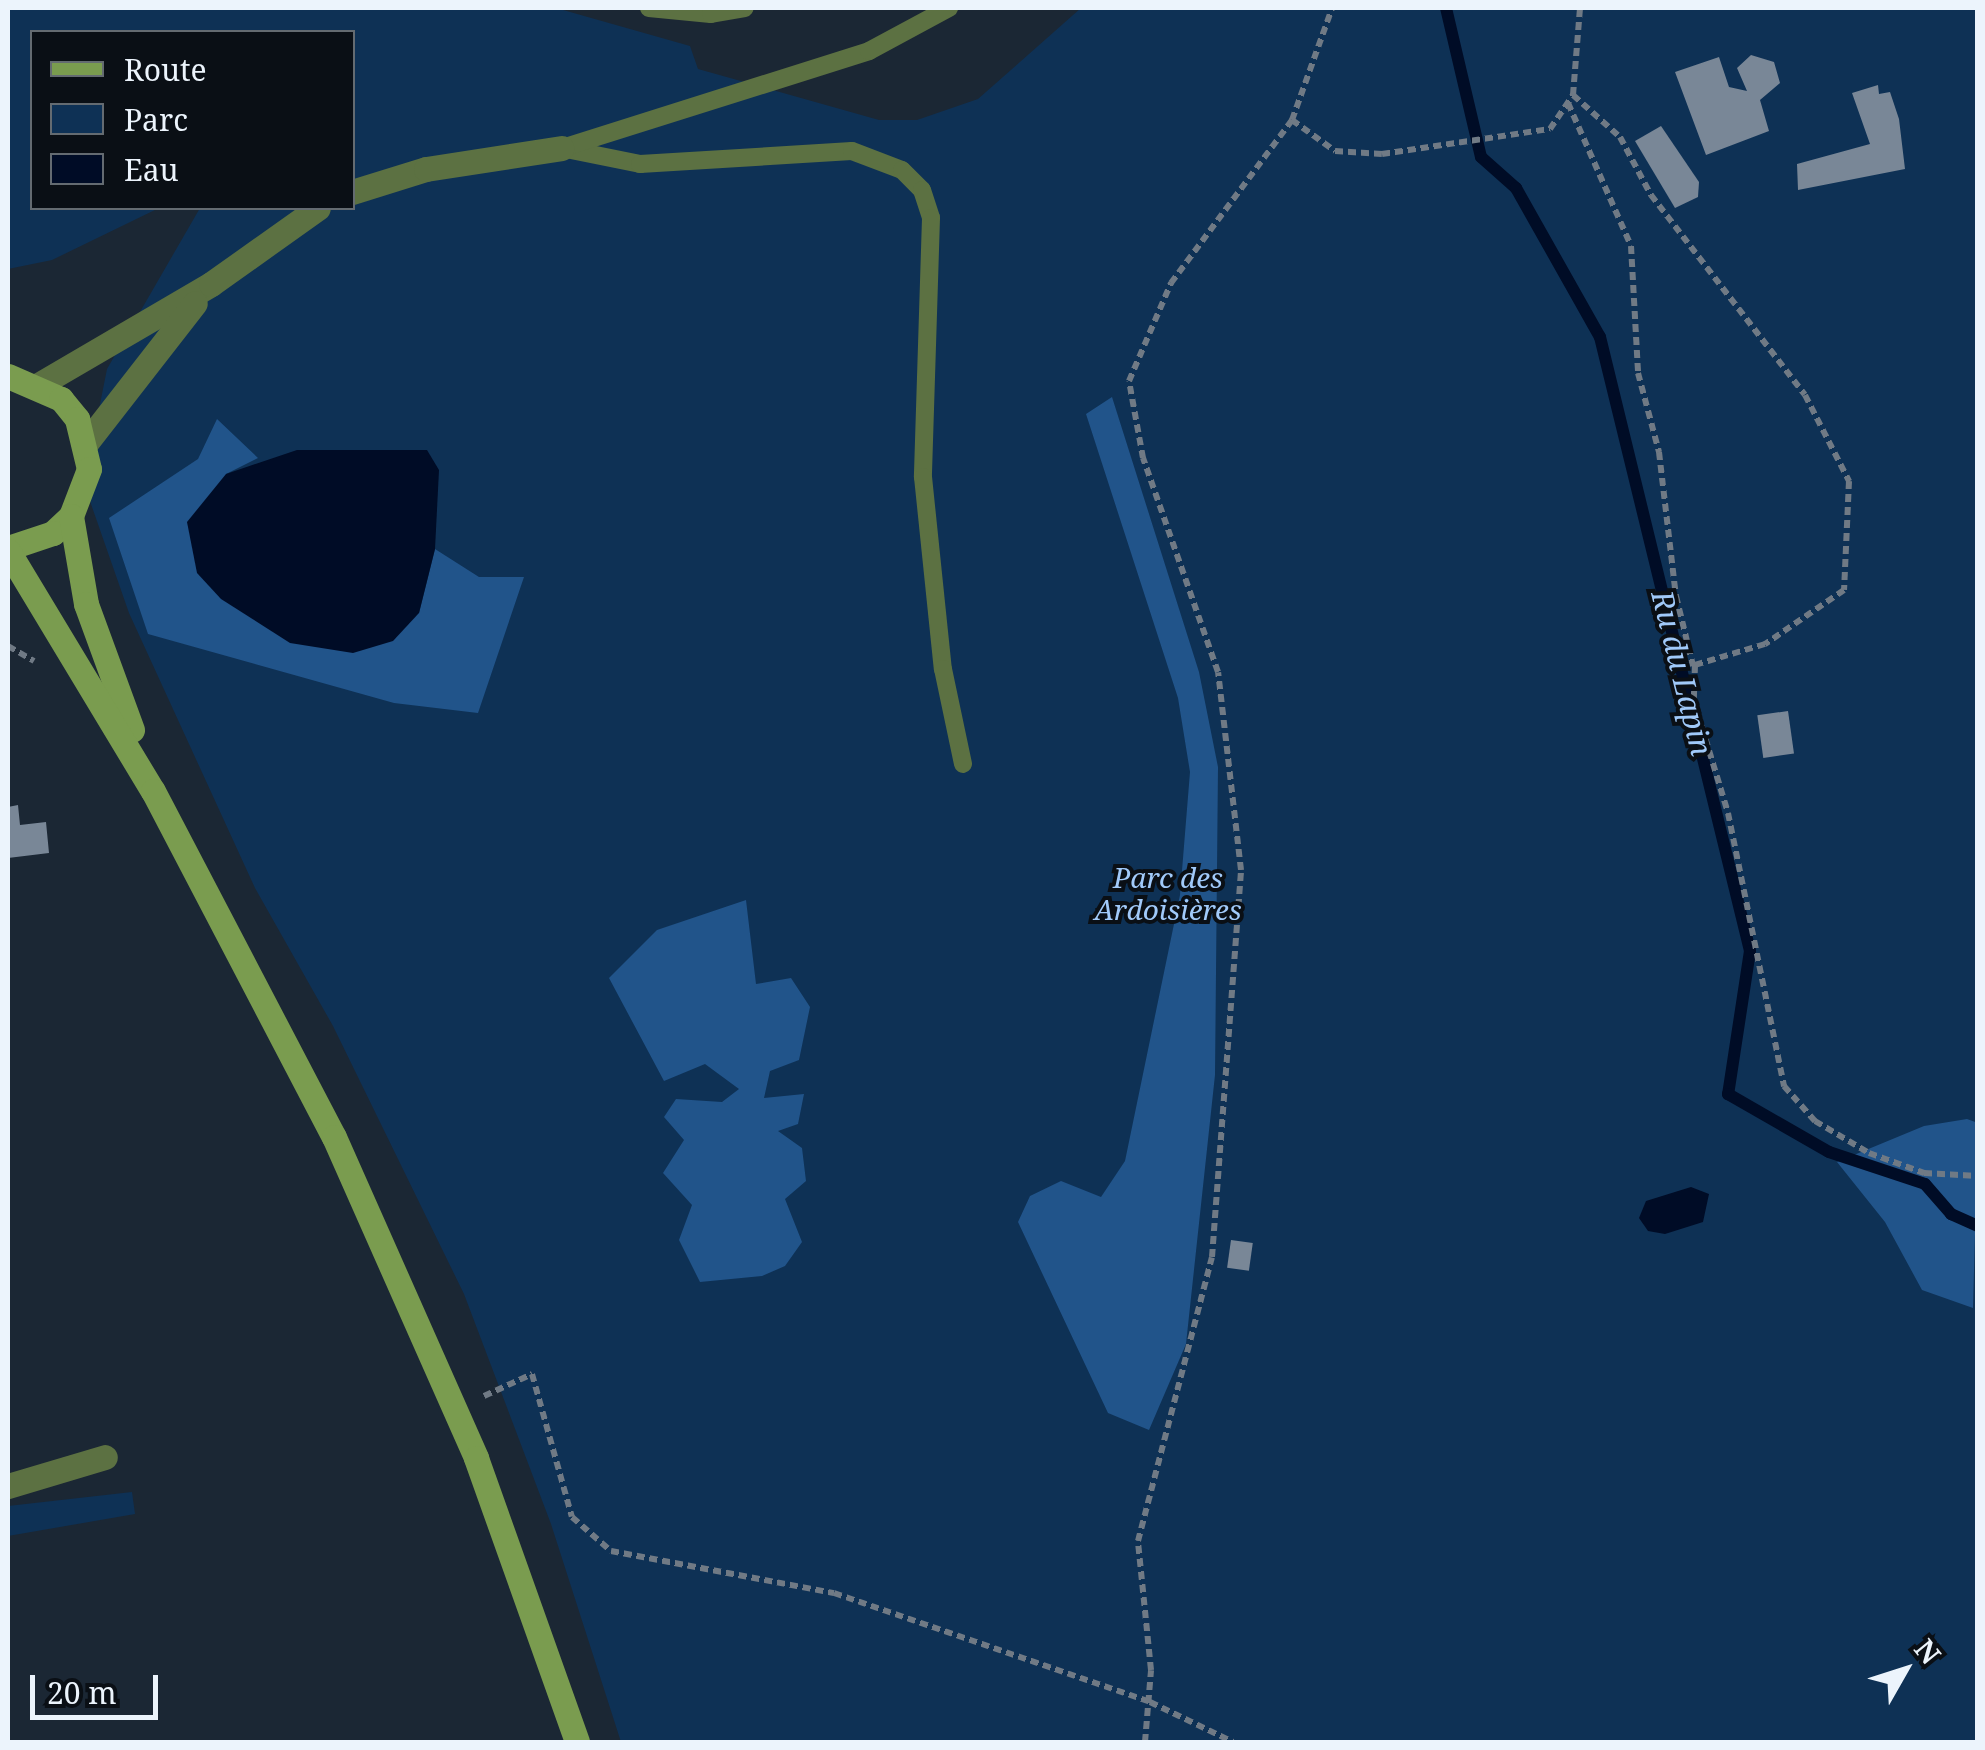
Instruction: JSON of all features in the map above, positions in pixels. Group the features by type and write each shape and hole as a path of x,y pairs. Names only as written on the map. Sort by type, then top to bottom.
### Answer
{"main road":[{"path":"8,376 40,384 77,419 86,442 88,468 70,516 52,533 8,550 154,792 334,1137 456,1408 577,1742"},
{"path":"70,516 86,604 154,792"}],"street":[{"path":"355,191 426,168 561,148"},
{"path":"40,384 211,284 315,210"},
{"path":"86,442 211,284"},
{"path":"8,1486 106,1457"}],"lane":[{"path":"649,8 710,14 744,8"},
{"path":"561,148 869,50 949,8"},
{"path":"561,148 640,164 852,152 902,170 922,190 931,218 923,478 940,650 962,764"}],"path":[{"path":"1145,1742 1140,1733 1150,1702 1138,1541 1212,1257 1241,870 1218,672 1143,458 1129,381 1171,284 1292,120 1332,8"},
{"path":"1292,120 1336,151 1468,145 1550,129 1574,95 1580,8"},
{"path":"1574,95 1620,138 1650,195 1805,395 1848,480 1844,590 1765,644 1695,671"},
{"path":"1568,102 1631,246 1638,373 1660,452 1676,596 1695,671 1694,701 1728,813 1784,1086 1815,1121 1869,1154 1924,1174 1978,1176"},
{"path":"456,1408 532,1374 572,1517 612,1550 834,1593 1150,1702 1233,1742"}],"green space":[{"name":"Parc des Ardoisières","path":"8,8 556,8 690,46 698,69 879,120 917,120 978,99 1081,8 1977,8 1977,1742 621,1742 551,1524 464,1294 333,1026 255,888 129,613 84,484 107,369 199,210 355,210 355,30 30,30 30,210 155,210 52,260 8,269"},
{"path":"132,1492 135,1514 8,1536 8,1506"}],"shaded area":[{"path":"1112,397 1199,672 1218,767 1215,1075 1186,1344 1149,1430 1108,1413 1018,1222 1030,1196 1061,1181 1101,1197 1125,1161 1180,895 1190,772 1178,698 1086,414"},
{"path":"217,419 258,458 226,474 419,613 435,549 479,577 524,577 478,713 394,703 148,634 109,518 198,459"},
{"path":"746,900 756,984 791,978 810,1007 799,1060 770,1071 764,1098 804,1094 798,1124 778,1131 802,1148 806,1181 785,1199 802,1242 785,1266 762,1276 700,1282 679,1240 692,1205 663,1173 684,1140 664,1117 676,1099 722,1102 739,1089 705,1064 664,1081 609,978 657,930"},
{"path":"1967,1119 1978,1123 1973,1308 1922,1290 1885,1222 1837,1162 1924,1126"}],"water":[{"path":"297,450 427,450 439,470 435,549 419,613 393,641 353,653 290,643 221,599 197,573 187,522 226,474"},
{"path":"1691,1187 1709,1194 1703,1222 1665,1234 1648,1231 1639,1218 1646,1201"}],"building":[{"path":"1751,55 1774,62 1780,83 1760,100 1769,131 1706,155 1675,72 1719,57 1729,87 1747,91 1737,68"},
{"path":"1878,85 1879,94 1890,92 1899,119 1905,169 1798,190 1797,164 1870,144 1852,93"},
{"path":"1661,126 1699,182 1698,197 1675,208 1635,141"},
{"path":"1788,711 1794,754 1763,758 1757,715"},
{"path":"18,805 20,825 46,822 49,853 8,858 8,807"},
{"path":"1231,1240 1253,1243 1249,1271 1227,1268"}],"waterway":[{"name":"Ru du Lapin","path":"1446,8 1481,157 1516,188 1600,337 1750,951 1728,1094 1829,1152 1925,1184 1951,1214 1978,1226"}]}
